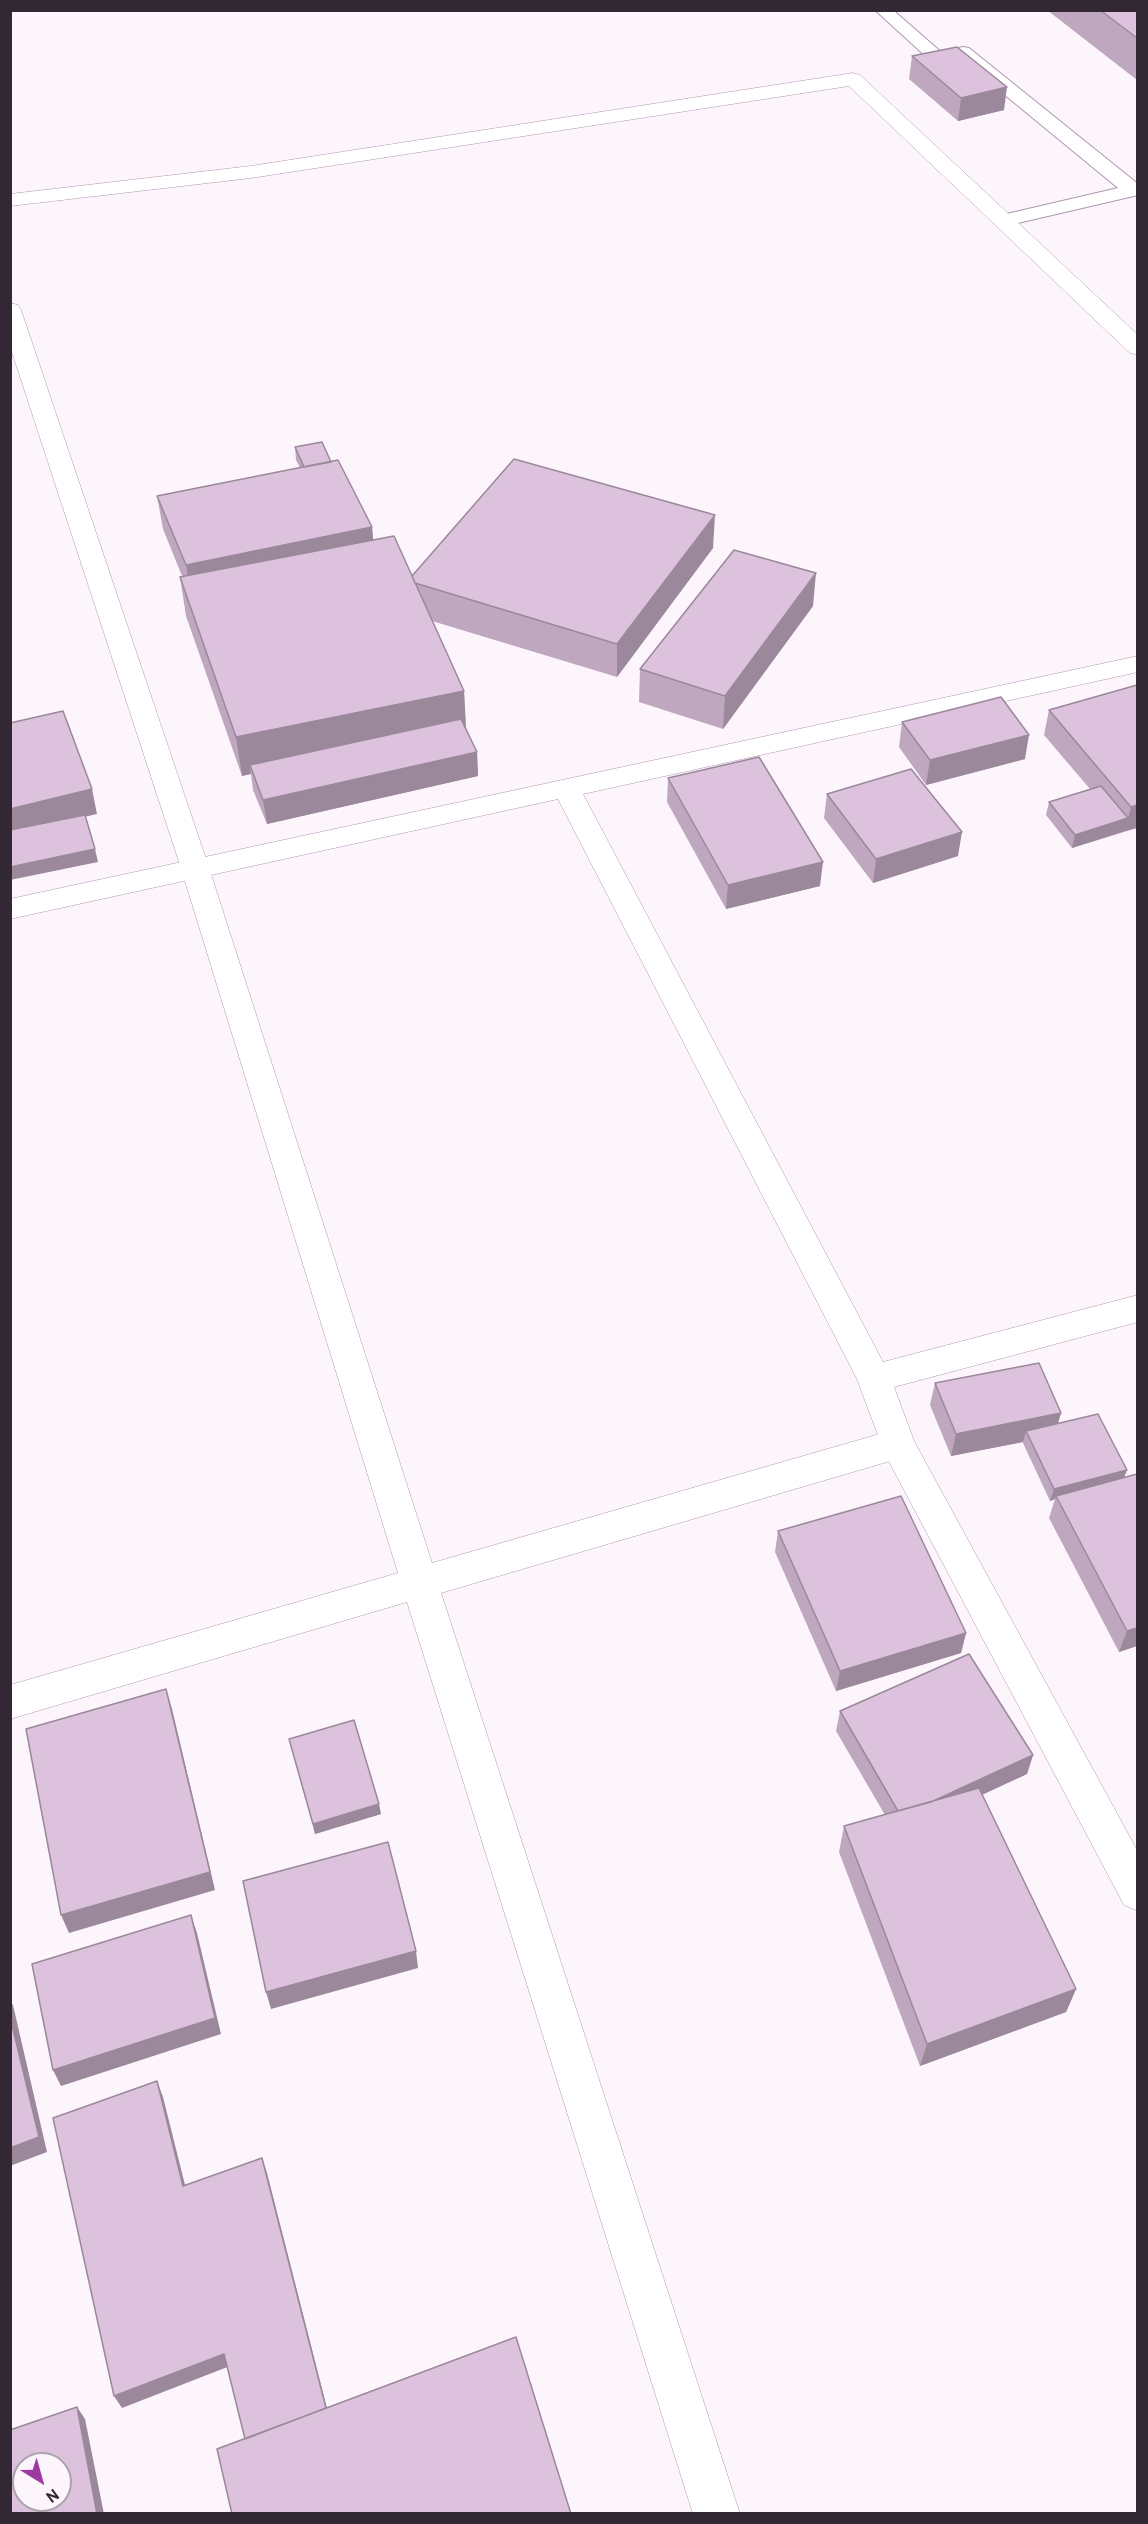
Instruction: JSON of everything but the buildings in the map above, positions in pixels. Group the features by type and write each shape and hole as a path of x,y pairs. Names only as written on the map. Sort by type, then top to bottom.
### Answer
{"street":[{"path":"10,200 251,172 853,79 1005,220 1137,348"},
{"path":"10,310 195,868 420,1584 717,2514"},
{"path":"10,909 567,790 1137,664"},
{"path":"567,790 874,1378 897,1444 1137,1892"},
{"path":"874,1378 1137,1308"},
{"path":"10,1702 897,1444"}],"lane":[{"path":"884,10 938,58 963,52 1135,189"},
{"path":"1005,220 1135,189"}]}
